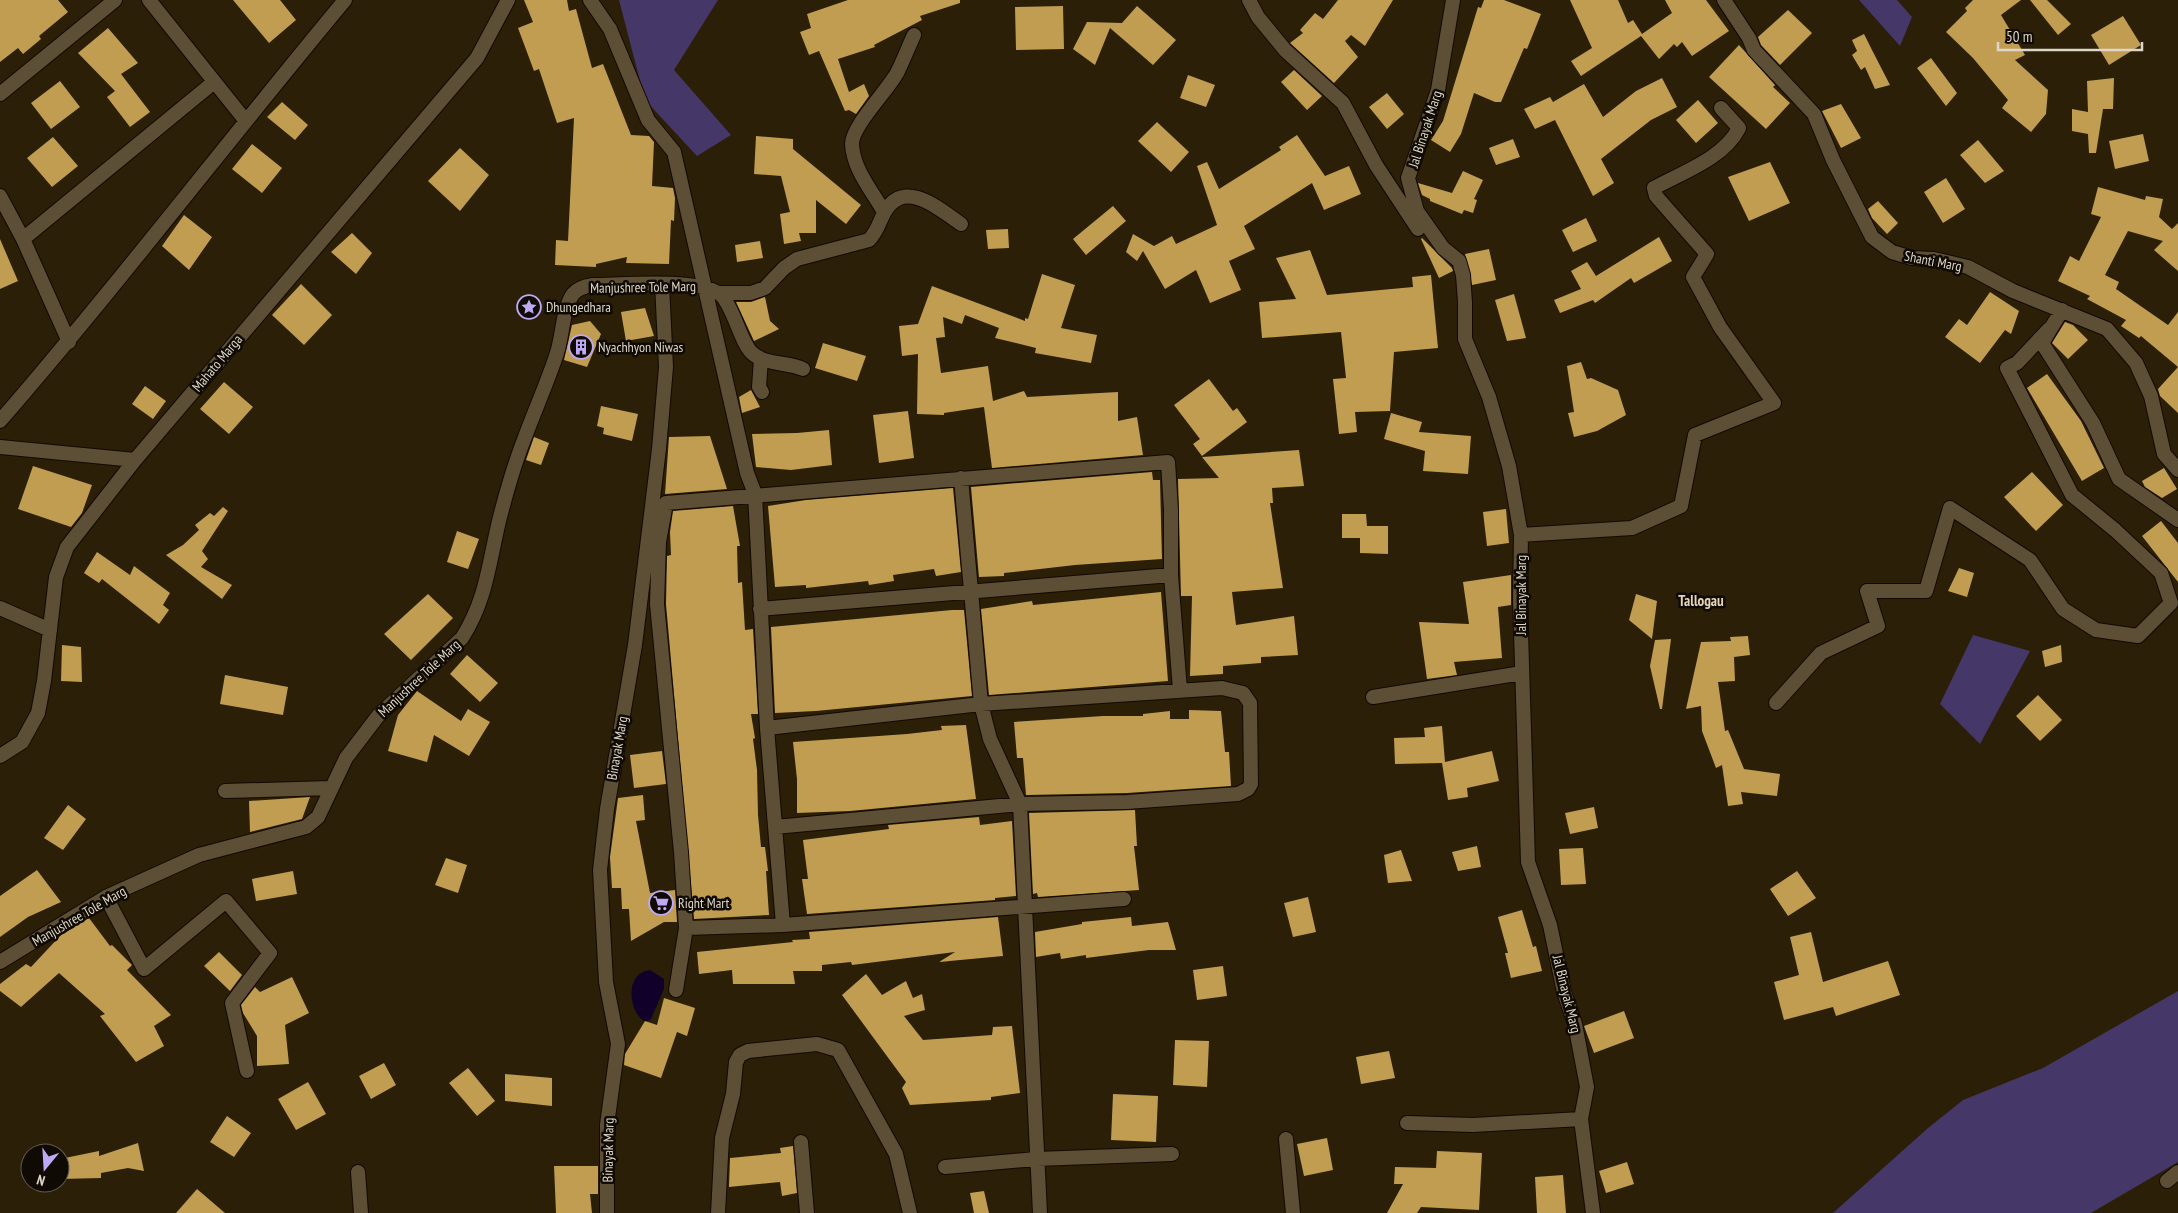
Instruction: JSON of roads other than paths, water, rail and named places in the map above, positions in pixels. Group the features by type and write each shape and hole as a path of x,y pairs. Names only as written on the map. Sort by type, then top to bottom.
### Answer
{"street":[{"path":"0,94 115,0"},
{"path":"150,0 245,120"},
{"path":"0,421 69,342 245,120 345,0"},
{"name":"Mahato Marga","path":"0,756 22,742 38,713 44,681 56,578 67,547 135,460 477,58 508,0"},
{"path":"590,0 610,29 648,120 674,152 746,473 755,494 767,728 784,925"},
{"path":"1250,0 1258,17 1284,50 1343,103 1376,165 1421,232 1443,248"},
{"name":"Jal Binayak Marg","path":"1453,0 1438,90 1408,178 1418,211 1443,248 1458,261 1463,275 1465,339 1489,398 1509,466 1521,536 1522,673 1528,862 1550,925 1564,992 1575,1024 1587,1087 1581,1119 1593,1213"},
{"name":"Shanti Marg","path":"1724,0 1764,63 1814,114 1833,160 1872,237 1892,252 1912,258 1934,259 1968,267 2013,291 2107,329 2136,363 2151,396 2164,454 2178,470"},
{"path":"884,212 857,167 852,143 855,130 877,103 897,73 914,35"},
{"path":"23,239 214,82"},
{"path":"1521,536 1632,528 1681,506 1695,435 1774,403 1720,327 1693,277 1707,254 1656,196 1654,188 1702,162 1732,141 1738,128 1722,108"},
{"path":"0,196 23,239 69,342"},
{"path":"718,293 751,292 764,288 784,268 797,259 869,240 875,234 884,212 892,203 914,196 928,201 961,224"},
{"name":"Manjushree Tole Marg","path":"0,962 106,897 199,855 306,828 318,817 346,758 378,716 451,650 462,638 471,623 488,579 500,517 524,438 550,375 560,344 569,301 575,292 586,286 662,284 705,286"},
{"name":"Binayak Marg","path":"607,1213 607,1125 618,1044 606,982 600,870 607,809 635,645 659,449 666,367 662,284"},
{"path":"705,286 722,295 751,352 761,359 787,363 803,369"},
{"path":"2062,310 2042,343 2093,423 2119,479 2178,520"},
{"path":"1776,704 1821,653 1878,626 1867,591 1926,591 1950,508 2030,560 2063,609 2096,630 2138,636 2171,602 2161,573 2115,530 2072,495 2007,368 2017,363 2049,329"},
{"path":"761,359 759,387 762,392"},
{"path":"0,447 135,460"},
{"path":"676,990 686,928 681,852 658,630 659,542 666,504 755,494 1168,462 1171,510 1171,575 1180,690"},
{"path":"961,478 981,704 990,739 1020,804 1040,1213"},
{"path":"760,609 1171,575"},
{"path":"0,608 50,630"},
{"path":"1373,697 1522,673"},
{"path":"767,728 981,704 1180,690 1222,688 1243,693 1248,697 1250,703 1252,763 1248,789 1238,794 1196,798 1020,804 775,827"},
{"path":"225,791 331,788"},
{"path":"106,897 144,969 226,901 270,953 232,1004 247,1071"},
{"path":"686,928 784,925 1124,899"},
{"path":"718,1213 722,1138 734,1094 736,1062 740,1055 748,1051 816,1044 838,1050 896,1154 910,1213"},
{"path":"1407,1123 1473,1125 1581,1119"},
{"path":"1286,1139 1293,1213"},
{"path":"801,1142 807,1213"},
{"path":"945,1167 1036,1160 1172,1154"},
{"path":"358,1172 361,1213"}],"place":[{"name":"Dhungedhara","path":"529,307"},
{"name":"Nyachhyon Niwas","path":"581,347"},
{"name":"Right Mart","path":"661,903"}],"district":[{"name":"Tallogau","path":"1701,600"}]}
